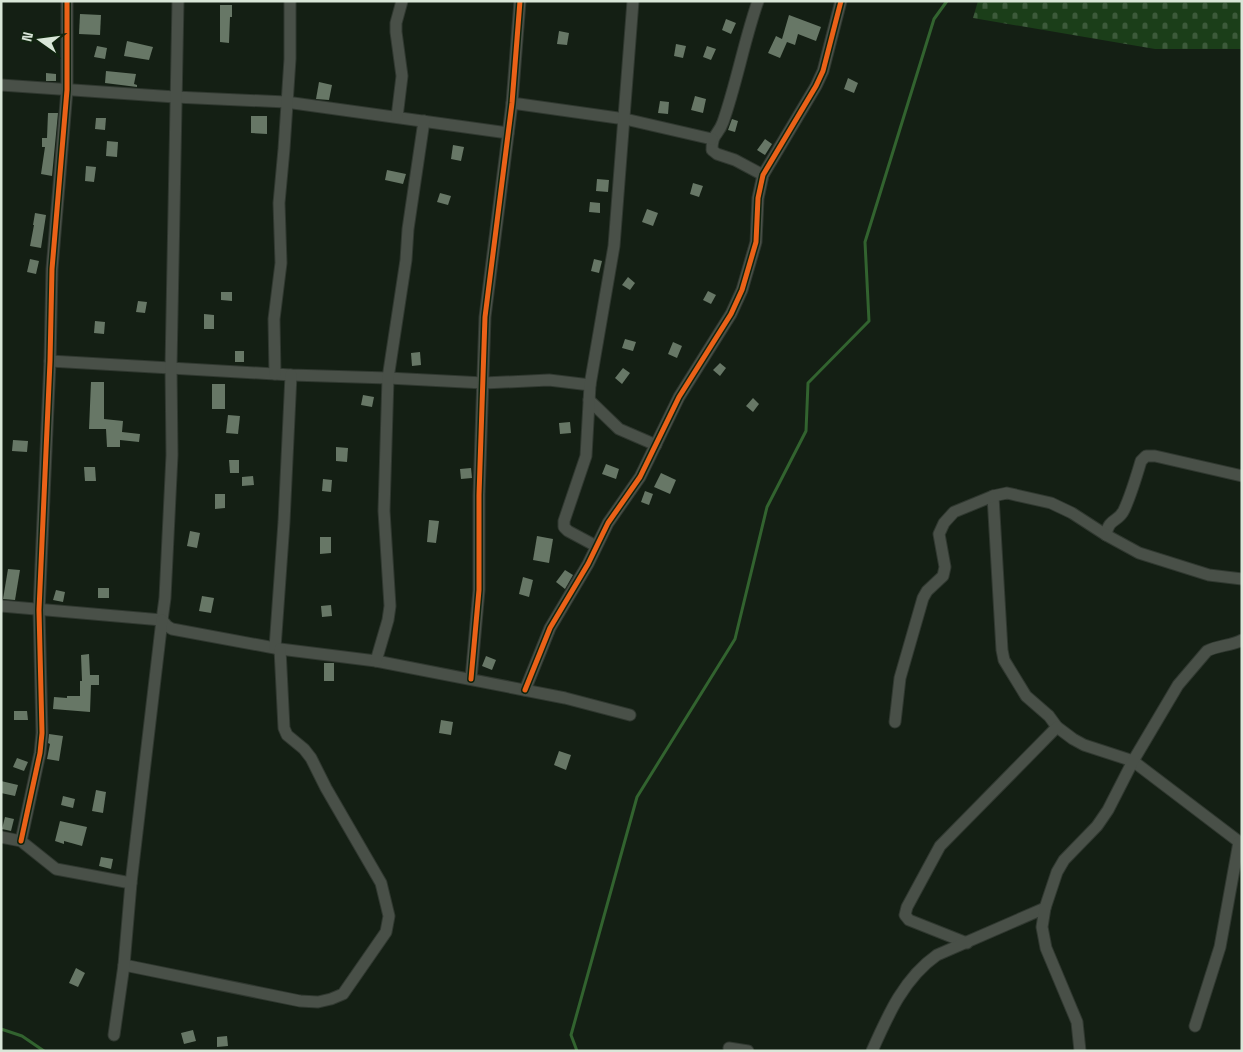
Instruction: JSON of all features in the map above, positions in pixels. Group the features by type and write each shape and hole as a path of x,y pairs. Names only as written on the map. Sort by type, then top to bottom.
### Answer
{"street":[{"path":"22,842 42,734 39,610 54,246 67,90 67,1"},
{"path":"114,1035 124,965 131,883 165,598 172,455 171,367 178,1"},
{"path":"275,374 274,320 281,263 279,195 290,59 290,1"},
{"path":"397,117 402,76 396,23 402,1"},
{"path":"471,680 479,590 479,495 485,317 512,103 520,1"},
{"path":"596,546 568,531 564,527 564,521 586,456 590,385 614,246 633,1"},
{"path":"758,1 723,122 712,139 712,150 716,154 735,160 764,175"},
{"path":"526,690 550,628 588,564 608,523 640,477 679,397 731,314 742,290 756,242 758,198 764,175 823,71 841,1"},
{"path":"1,85 175,97 286,102 508,133"},
{"path":"512,103 625,119 712,139"},
{"path":"376,661 388,620 390,606 384,510 388,378 424,121"},
{"path":"50,361 291,375 484,383 549,380 590,385"},
{"path":"124,965 300,1001 318,1002 343,994 386,932 389,916 381,883 326,788 311,758 304,749 287,735 284,728 277,648 291,375"},
{"path":"589,400 619,429 656,445"},
{"path":"1106,535 1111,522 1123,513 1141,462 1146,456 1155,456 1242,476"},
{"path":"895,722 900,678 923,598 927,591 943,576 945,567 939,534 944,523 954,512 993,496 1007,493 1051,503 1072,513 1139,554 1209,575 1242,579"},
{"path":"993,496 1002,650 1004,660 1026,696 1049,716 1057,727 1073,739 1084,745 1133,761 1240,843 1220,947 1195,1026"},
{"path":"1,606 162,620 167,626 172,628 277,648 376,661 565,698 630,715"},
{"path":"1080,1051 1077,1022 1046,948 1042,927 1045,908 1056,872 1064,860 1097,826 1108,810 1133,761 1178,685 1207,650 1237,643 1242,640"},
{"path":"967,943 909,920 904,915 907,907 940,846 1057,727"},
{"path":"1,837 22,842 56,869 131,883"},
{"path":"872,1051 896,999 926,963 937,955 1045,908"},
{"path":"729,1048 748,1051"}],"green space":[{"path":"978,1 1242,1 1242,49 1155,49 973,18"}],"building":[{"path":"220,5 232,5 229,43 220,42"},
{"path":"80,14 101,15 100,35 79,34"},
{"path":"789,15 821,27 816,41 798,34 795,45 787,42 780,58 768,53 776,36 782,39"},
{"path":"726,19 736,23 731,34 722,30"},
{"path":"559,31 569,33 567,45 557,44"},
{"path":"127,41 153,47 149,60 124,56"},
{"path":"676,44 686,46 683,58 674,56"},
{"path":"97,46 107,48 105,59 94,57"},
{"path":"707,46 716,49 711,60 703,57"},
{"path":"106,71 136,74 134,84 137,87 105,83"},
{"path":"46,73 56,74 56,81 46,81"},
{"path":"848,78 858,83 854,93 844,89"},
{"path":"319,82 332,85 329,100 316,99"},
{"path":"695,96 706,99 703,113 691,110"},
{"path":"660,101 669,102 668,114 658,113"},
{"path":"48,113 58,113 52,176 41,174 45,147 42,147 42,138 47,138"},
{"path":"251,116 267,116 267,134 251,133"},
{"path":"96,118 106,118 105,130 95,129"},
{"path":"732,119 738,121 735,132 728,130"},
{"path":"765,139 772,144 765,155 757,150"},
{"path":"107,141 118,142 117,157 106,156"},
{"path":"453,145 464,147 461,161 451,159"},
{"path":"86,166 96,167 94,182 85,181"},
{"path":"387,170 406,174 403,184 385,180"},
{"path":"597,179 609,180 608,192 596,191"},
{"path":"693,183 703,186 699,197 690,194"},
{"path":"440,193 451,196 448,205 437,202"},
{"path":"590,202 600,203 600,213 589,212"},
{"path":"647,209 658,213 653,226 642,222"},
{"path":"35,213 46,215 41,248 30,246"},
{"path":"30,259 39,261 36,274 27,272"},
{"path":"594,259 602,261 599,273 591,271"},
{"path":"628,277 635,283 630,290 622,285"},
{"path":"708,291 716,295 711,304 703,300"},
{"path":"221,292 232,292 232,301 221,300"},
{"path":"138,301 147,302 145,313 136,312"},
{"path":"204,314 214,315 214,329 204,329"},
{"path":"95,321 105,322 104,334 94,333"},
{"path":"625,339 636,342 633,351 622,348"},
{"path":"673,342 682,346 677,358 668,354"},
{"path":"235,351 244,351 244,362 235,362"},
{"path":"420,352 421,365 412,366 411,353"},
{"path":"720,363 726,368 720,376 713,370"},
{"path":"623,368 630,373 622,384 615,378"},
{"path":"91,382 104,382 104,419 123,421 122,432 140,434 139,442 120,440 120,447 107,447 106,429 89,429"},
{"path":"212,384 225,384 225,409 212,409"},
{"path":"363,395 374,397 372,407 361,405"},
{"path":"753,398 759,404 753,412 746,406"},
{"path":"228,415 240,416 238,434 226,433"},
{"path":"570,422 571,433 560,434 559,423"},
{"path":"13,440 28,441 27,452 12,451"},
{"path":"336,447 348,448 347,462 336,461"},
{"path":"229,460 239,460 239,473 230,473"},
{"path":"606,464 619,469 616,479 602,474"},
{"path":"84,467 95,467 96,481 85,481"},
{"path":"471,468 472,478 461,479 460,469"},
{"path":"661,473 676,480 670,494 654,487"},
{"path":"253,476 254,485 242,486 242,477"},
{"path":"323,479 332,480 331,492 322,491"},
{"path":"645,491 653,494 649,505 641,502"},
{"path":"215,494 225,494 225,508 215,509"},
{"path":"429,520 439,521 436,543 427,542"},
{"path":"190,531 200,533 197,548 187,546"},
{"path":"537,536 553,539 549,563 533,560"},
{"path":"320,537 331,537 331,553 320,554"},
{"path":"8,569 20,570 15,600 3,599"},
{"path":"565,570 573,575 565,589 556,582"},
{"path":"523,577 533,580 529,597 519,594"},
{"path":"98,588 109,588 109,598 98,598"},
{"path":"56,590 65,592 63,602 53,600"},
{"path":"202,596 214,598 211,613 199,611"},
{"path":"331,605 332,616 322,617 321,606"},
{"path":"89,654 90,675 99,675 99,685 91,685 90,712 53,709 54,697 80,696 80,681 82,681 81,655"},
{"path":"486,656 496,660 492,670 482,666"},
{"path":"324,663 334,663 334,681 324,681"},
{"path":"14,711 27,711 28,720 14,720"},
{"path":"441,720 453,722 451,735 439,733"},
{"path":"49,734 63,736 59,761 47,759 50,744 48,743"},
{"path":"559,751 571,755 566,770 554,765"},
{"path":"17,758 28,762 24,771 13,767"},
{"path":"1,781 18,785 15,796 1,793"},
{"path":"96,790 106,792 103,813 92,811"},
{"path":"63,796 75,799 73,808 61,805"},
{"path":"5,817 14,819 11,831 2,829"},
{"path":"60,821 87,827 82,846 64,841 64,844 55,841"},
{"path":"101,857 113,859 111,869 99,866"},
{"path":"76,968 85,973 78,987 69,983"},
{"path":"193,1030 196,1041 184,1044 181,1033"},
{"path":"227,1036 228,1046 217,1047 217,1037"}],"waterway":[{"path":"577,1051 571,1035 637,797 735,639 767,507 806,431 808,383 869,321 865,242 934,19 947,1"},
{"path":"1,1029 22,1036 44,1051"}],"cycle path":[{"path":"21,841 40,753 42,733 39,610 50,361 52,269 67,90 67,1"},
{"path":"471,679 479,590 479,495 485,317 512,103 520,1"},
{"path":"525,690 550,628 588,564 608,523 640,477 679,397 731,314 742,290 756,242 758,198 763,175 823,71 841,1"}]}
